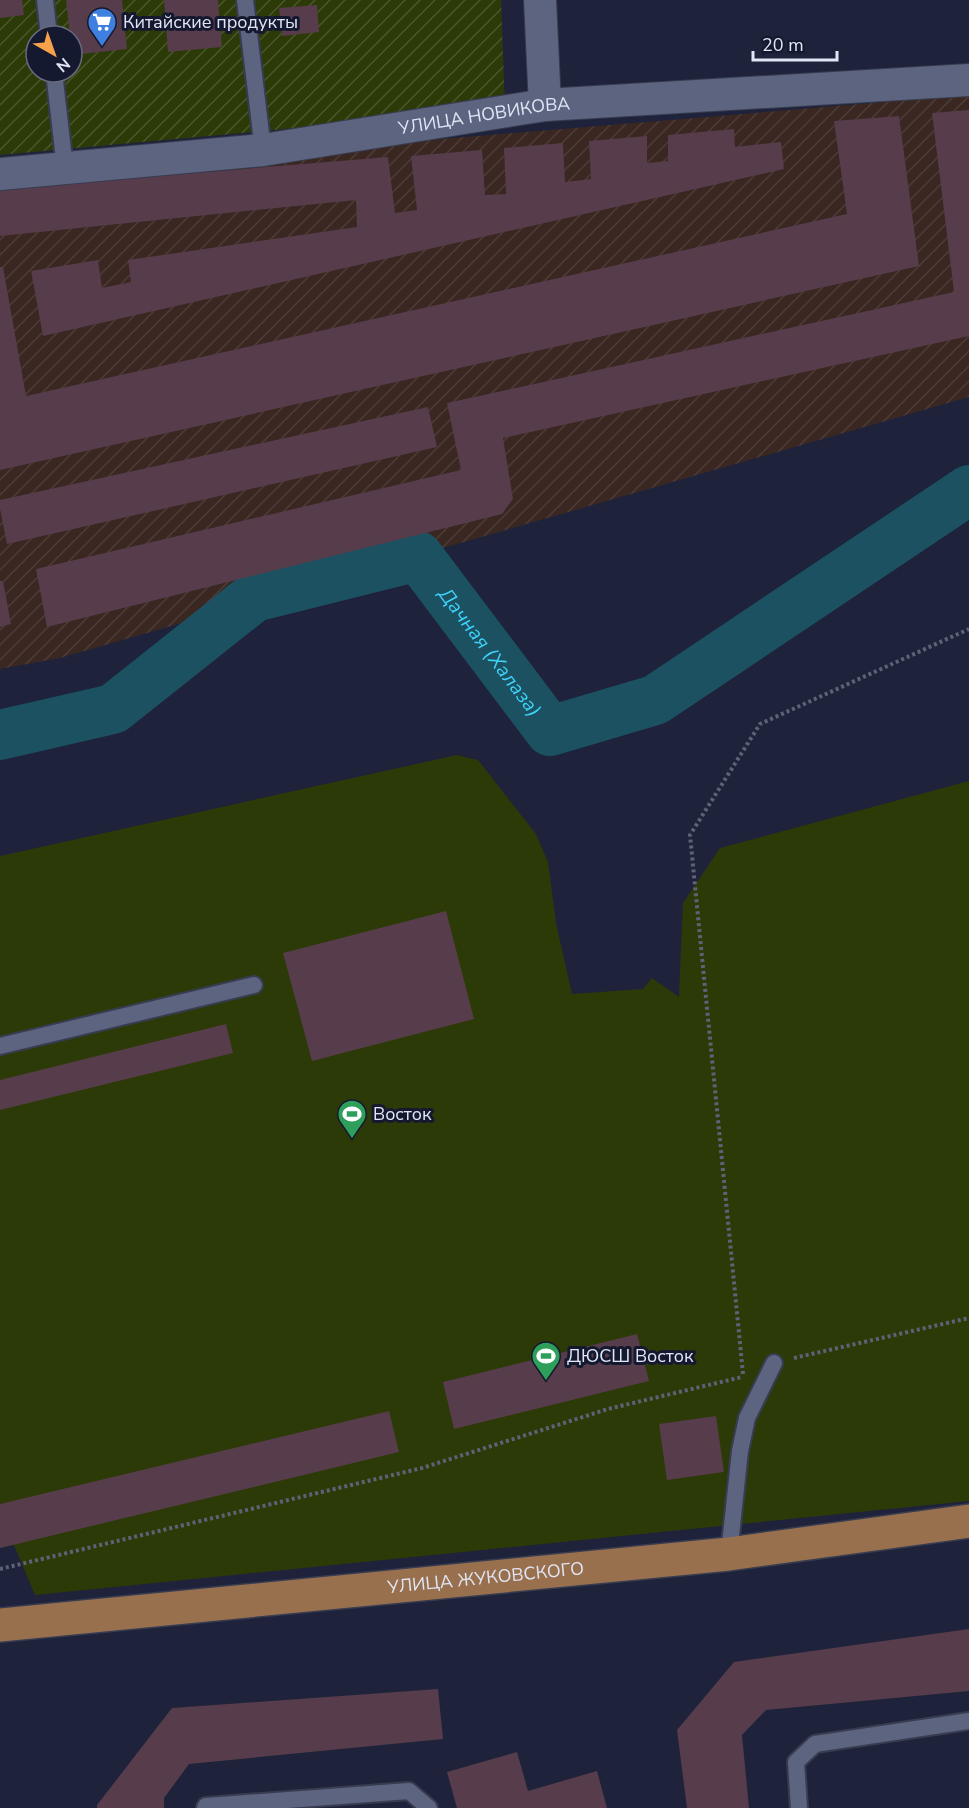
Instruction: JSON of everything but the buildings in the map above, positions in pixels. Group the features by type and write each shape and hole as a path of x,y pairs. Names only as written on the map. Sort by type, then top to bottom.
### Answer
{"main road":[{"name":"УЛИЦА ЖУКОВСКОГО","path":"0,1625 729,1554 969,1521"}],"street":[{"path":"540,0 545,105"},
{"name":"УЛИЦА НОВИКОВА","path":"0,174 263,150 545,105 969,80"}],"lane":[{"path":"45,0 48,24"},
{"path":"245,0 263,150"},
{"path":"55,84 65,168"},
{"path":"0,1046 254,985"},
{"path":"729,1554 740,1451 747,1418 774,1363"},
{"path":"799,1808 796,1762 815,1744 969,1721"},
{"path":"205,1808 206,1806 409,1791 429,1808"}],"path":[{"path":"744,1376 690,835 760,724 969,629"},
{"path":"0,1569 422,1468 608,1408 744,1376 774,1363 969,1318"}],"shaded area":[{"path":"969,95 969,397 60,658 0,669 0,176"}],"green space":[{"path":"0,0 501,0 505,109 0,155"},
{"name":"Восток","path":"457,755 478,760 536,834 548,862 556,923 572,994 643,989 652,978 679,997 683,903 720,848 969,781 969,1501 35,1595 14,1545 0,1548 0,856"}],"waterway":[{"name":"Дачная (Халаза)","path":"0,735 113,709 254,597 418,556 550,731 655,700 969,490"}],"place":[{"name":"Китайские продукты","path":"102,48"},
{"name":"Восток","path":"352,1140"},
{"name":"ДЮСШ Восток","path":"546,1382"}]}
